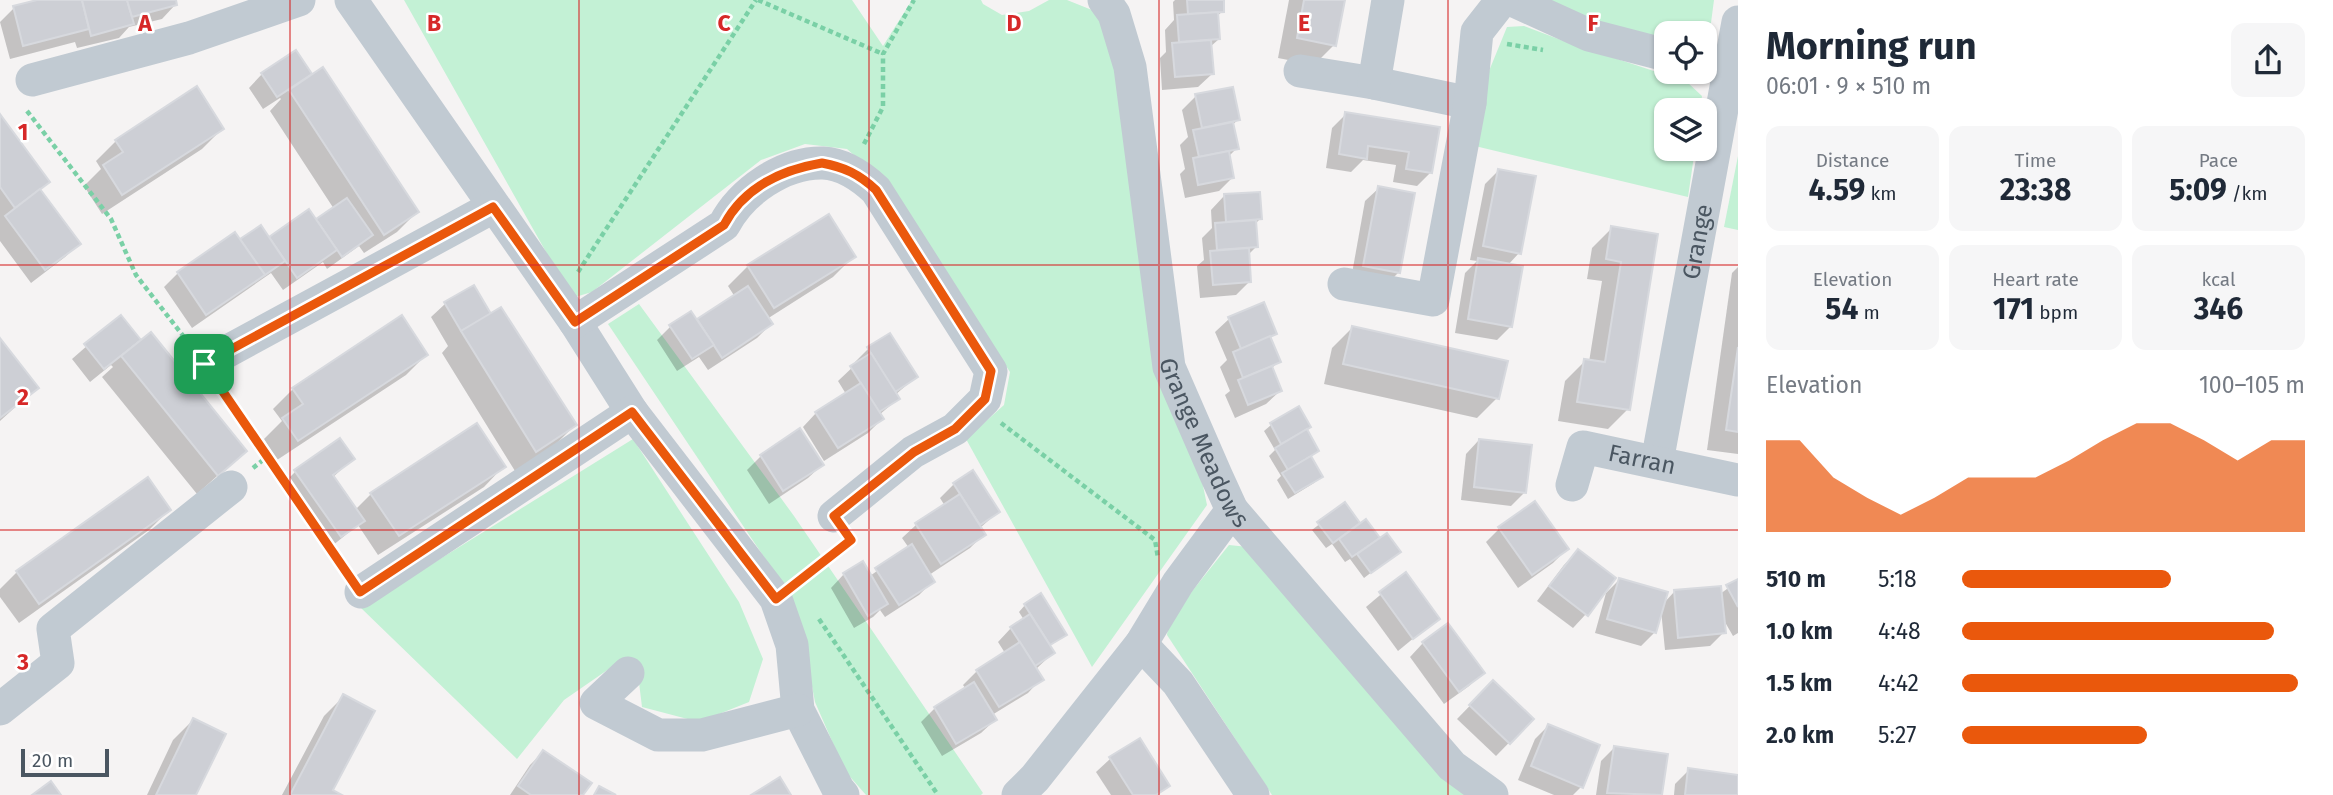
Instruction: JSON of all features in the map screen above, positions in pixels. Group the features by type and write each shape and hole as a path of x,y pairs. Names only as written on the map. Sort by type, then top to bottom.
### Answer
{"street":[{"path":"32,80 189,38 299,0"},
{"path":"351,0 567,311 632,412 776,599 792,645 798,710 843,795"},
{"name":"Grange Meadows","path":"1104,0 1114,14 1130,67 1169,367 1231,510 1452,766 1492,795"},
{"path":"1374,83 1388,0"},
{"path":"1344,284 1433,300 1470,103 1477,32 1502,0"},
{"path":"1512,0 1589,35 1654,52"},
{"name":"Grange","path":"1717,67 1738,22"},
{"path":"1300,71 1470,103"},
{"name":"Grange","path":"1657,462 1714,84"},
{"path":"567,311 724,225 733,208 766,180 798,167 822,163 848,170 863,178 876,190 991,371 985,399 955,429 914,452 834,516"},
{"path":"204,364 493,207"},
{"path":"360,592 632,412"},
{"name":"Farran","path":"1572,485 1583,447 1738,480"},
{"path":"0,709 58,663 53,629 231,487"},
{"path":"1018,795 1035,778 1141,643 1178,583 1231,510"},
{"path":"1141,643 1178,683 1253,795"},
{"path":"628,673 596,703 658,735 702,735 798,710"}],"path":[{"path":"567,311 757,0 883,54"},
{"path":"848,170 871,133 883,107 883,54 914,0"},
{"path":"32,80 14,94 111,219 136,275 204,364 360,592"},
{"path":"970,414 1001,423 1155,540 1159,568 1178,583"},
{"path":"776,599 851,540 834,516"},
{"path":"817,617 938,795"}],"green space":[{"path":"404,0 852,0 883,46 912,0 981,0 1002,15 1029,11 1049,0 1067,0 1092,10 1109,33 1207,505 1092,667 966,439 1004,405 1010,372 884,182 847,149 805,144 761,160 592,292 572,298"},
{"path":"1512,0 1714,0 1711,21 1654,21 1654,46"},
{"path":"1524,26 1654,71 1654,84 1689,84 1702,96 1654,98 1654,161 1693,161 1688,197 1475,146 1489,71 1507,27"},
{"path":"1738,156 1738,230 1724,227"},
{"path":"639,304 794,516 983,793 981,795 866,795 845,771 815,702 803,639 780,581 608,324"},
{"path":"633,439 739,602 763,659 749,702 699,722 642,707 637,666 619,662 564,700 517,759 361,608"},
{"path":"1229,545 1248,547 1474,795 1272,795 1167,635 1169,620"}],"building":[{"path":"37,0 82,0 89,29 23,46 13,6"},
{"path":"82,0 127,0 134,24 91,36"},
{"path":"127,0 176,0 177,5 132,17"},
{"path":"1187,0 1224,0 1224,12 1188,14"},
{"path":"1304,0 1345,0 1336,46 1297,38"},
{"path":"1218,12 1220,39 1179,42 1177,15"},
{"path":"1211,40 1214,74 1175,77 1172,43"},
{"path":"296,50 312,74 277,97 261,73"},
{"path":"323,67 419,212 384,235 289,90"},
{"path":"197,86 224,129 122,195 103,165 123,152 115,140"},
{"path":"1233,87 1240,120 1202,128 1195,94"},
{"path":"1345,112 1440,127 1432,173 1406,169 1409,152 1368,146 1367,159 1339,154"},
{"path":"0,114 50,182 15,208 0,187"},
{"path":"1233,122 1239,149 1199,157 1193,130"},
{"path":"1229,151 1234,178 1198,185 1193,158"},
{"path":"1498,169 1536,176 1521,254 1483,246"},
{"path":"1378,186 1415,193 1400,273 1363,266"},
{"path":"40,189 81,244 45,270 5,216"},
{"path":"1260,192 1262,219 1226,222 1224,194"},
{"path":"347,198 373,235 342,257 316,219"},
{"path":"309,209 337,250 297,278 269,237"},
{"path":"829,214 856,257 774,308 747,265"},
{"path":"1256,220 1258,247 1217,250 1215,223"},
{"path":"261,225 285,261 265,275 240,239"},
{"path":"1611,226 1658,234 1630,410 1577,402 1584,359 1605,362 1621,262 1606,259"},
{"path":"235,232 265,275 206,315 177,272"},
{"path":"1249,248 1251,282 1213,285 1210,251"},
{"path":"1478,258 1523,266 1512,327 1468,319"},
{"path":"474,285 491,314 461,331 444,302"},
{"path":"748,286 773,324 722,358 697,319"},
{"path":"1264,302 1277,334 1241,349 1228,317"},
{"path":"501,307 577,425 536,452 461,331"},
{"path":"691,311 714,345 692,359 669,325"},
{"path":"121,315 141,340 104,369 84,344"},
{"path":"402,315 428,355 298,441 282,418 303,404 292,388"},
{"path":"1352,326 1508,361 1499,399 1343,364"},
{"path":"151,332 247,451 218,476 121,356"},
{"path":"890,333 918,377 895,392 867,347"},
{"path":"1270,336 1281,362 1243,378 1233,352"},
{"path":"0,338 39,388 0,418"},
{"path":"1738,347 1738,432 1726,430"},
{"path":"871,353 900,399 879,412 850,366"},
{"path":"1272,366 1282,391 1248,405 1238,380"},
{"path":"861,383 884,419 838,448 815,412"},
{"path":"1299,406 1311,427 1281,444 1270,423"},
{"path":"477,423 506,467 399,536 370,493"},
{"path":"800,428 824,465 783,491 760,455"},
{"path":"1307,429 1319,451 1288,470 1275,448"},
{"path":"340,438 355,459 333,475 365,521 341,537 294,470"},
{"path":"1479,439 1532,445 1526,493 1474,487"},
{"path":"1311,456 1323,477 1295,493 1282,473"},
{"path":"973,470 1000,512 980,525 953,483"},
{"path":"148,477 171,510 39,604 16,571"},
{"path":"960,494 986,535 941,564 915,523"},
{"path":"1535,501 1569,549 1532,575 1498,527"},
{"path":"1345,502 1360,523 1333,543 1317,522"},
{"path":"1366,519 1380,538 1352,557 1339,539"},
{"path":"1387,533 1401,552 1371,573 1357,554"},
{"path":"912,544 935,582 899,605 875,568"},
{"path":"1578,549 1616,578 1588,616 1549,586"},
{"path":"863,561 888,604 868,616 843,573"},
{"path":"1406,572 1440,619 1413,639 1379,592"},
{"path":"1619,578 1668,592 1656,633 1607,619"},
{"path":"1738,579 1738,607 1726,585"},
{"path":"1721,586 1726,633 1678,638 1674,590"},
{"path":"1041,593 1067,635 1050,645 1024,604"},
{"path":"1030,614 1055,653 1035,666 1010,627"},
{"path":"1448,623 1485,673 1459,692 1422,642"},
{"path":"1020,642 1044,680 999,707 976,670"},
{"path":"1493,680 1534,719 1510,744 1469,705"},
{"path":"974,682 997,720 956,744 934,707"},
{"path":"343,694 375,711 333,790 342,795 290,795"},
{"path":"193,718 226,734 196,795 156,795"},
{"path":"1548,724 1600,745 1583,788 1531,766"},
{"path":"1140,738 1170,786 1156,795 1133,795 1109,757"},
{"path":"1614,746 1668,754 1662,795 1607,793"},
{"path":"543,750 592,783 583,795 531,795 518,786"},
{"path":"1688,768 1738,775 1738,795 1685,795"},
{"path":"780,777 791,795 751,795"},
{"path":"51,781 61,795 32,795"},
{"path":"599,786 616,795 594,795"}],"route":[{"path":"822,163 848,170 863,178 876,190 991,371 985,399 955,429 914,452 834,516 851,540 776,599 632,412 360,592 204,364 493,207 575,322 724,225 733,208 766,180 798,167 822,163"}]}
